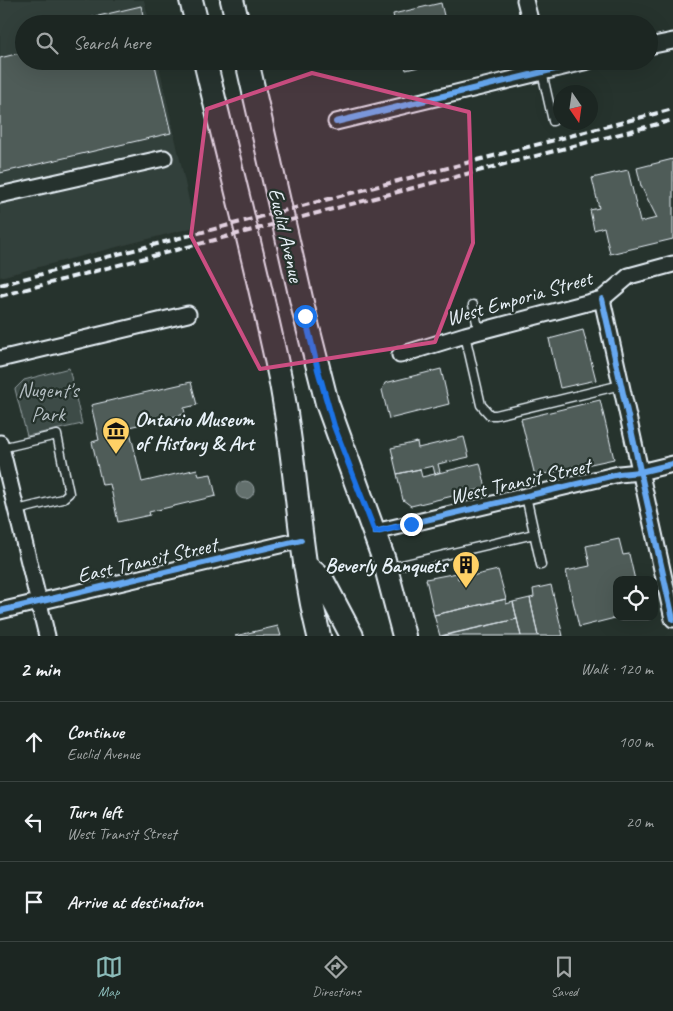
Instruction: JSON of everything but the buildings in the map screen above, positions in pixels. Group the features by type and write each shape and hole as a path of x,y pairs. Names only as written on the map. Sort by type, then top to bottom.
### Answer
{"main road":[{"path":"191,0 195,15"},
{"path":"232,0 236,15"},
{"name":"Euclid Avenue","path":"207,70 280,378 304,565 319,636"},
{"name":"Euclid Avenue","path":"248,70 322,387 334,426 387,568 404,636"},
{"path":"304,565 322,580 352,636"}],"street":[{"path":"525,0 529,15"},
{"path":"658,44 673,40"},
{"path":"336,122 530,70"},
{"path":"0,195 164,158"},
{"name":"West Emporia Street","path":"400,354 602,299 629,276 673,264"},
{"path":"602,299 673,619"},
{"path":"0,359 188,314"},
{"path":"1,446 47,636"},
{"name":"West Transit Street","path":"375,532 619,474 640,472 673,464"},
{"name":"East Transit Street","path":"0,611 301,540"}],"lane":[{"path":"542,70 553,121"},
{"path":"473,305 472,333 481,406 490,415 621,385"},
{"path":"1,446 57,435 70,493 62,499 17,510"},
{"path":"526,496 541,565"},
{"path":"387,568 534,534"}],"highlighted area":[{"path":"312,73 469,112 473,243 435,342 260,369 191,236 207,109"}],"shaded area":[{"path":"0,0 144,0 148,15 15,15 15,70 160,70 195,227 0,277"},
{"path":"245,481 251,484 254,490 251,496 245,499 239,496 236,490 239,484"}],"green space":[{"name":"Nugent's Park","path":"69,368 82,424 27,436 15,389 24,380"}],"railway":[{"path":"0,285 673,109"},
{"path":"0,296 673,120"}],"cycle path":[{"path":"336,122 551,70"},
{"path":"602,299 673,619"},
{"path":"375,532 619,474 640,472 673,464"},
{"path":"0,611 301,540"}],"place":[{"name":"Ontario Museum of History & Art","path":"116,455"},
{"name":"Beverly Banquets","path":"466,589"}],"route":[{"path":"305,316 334,426 375,532 411,524"}]}
